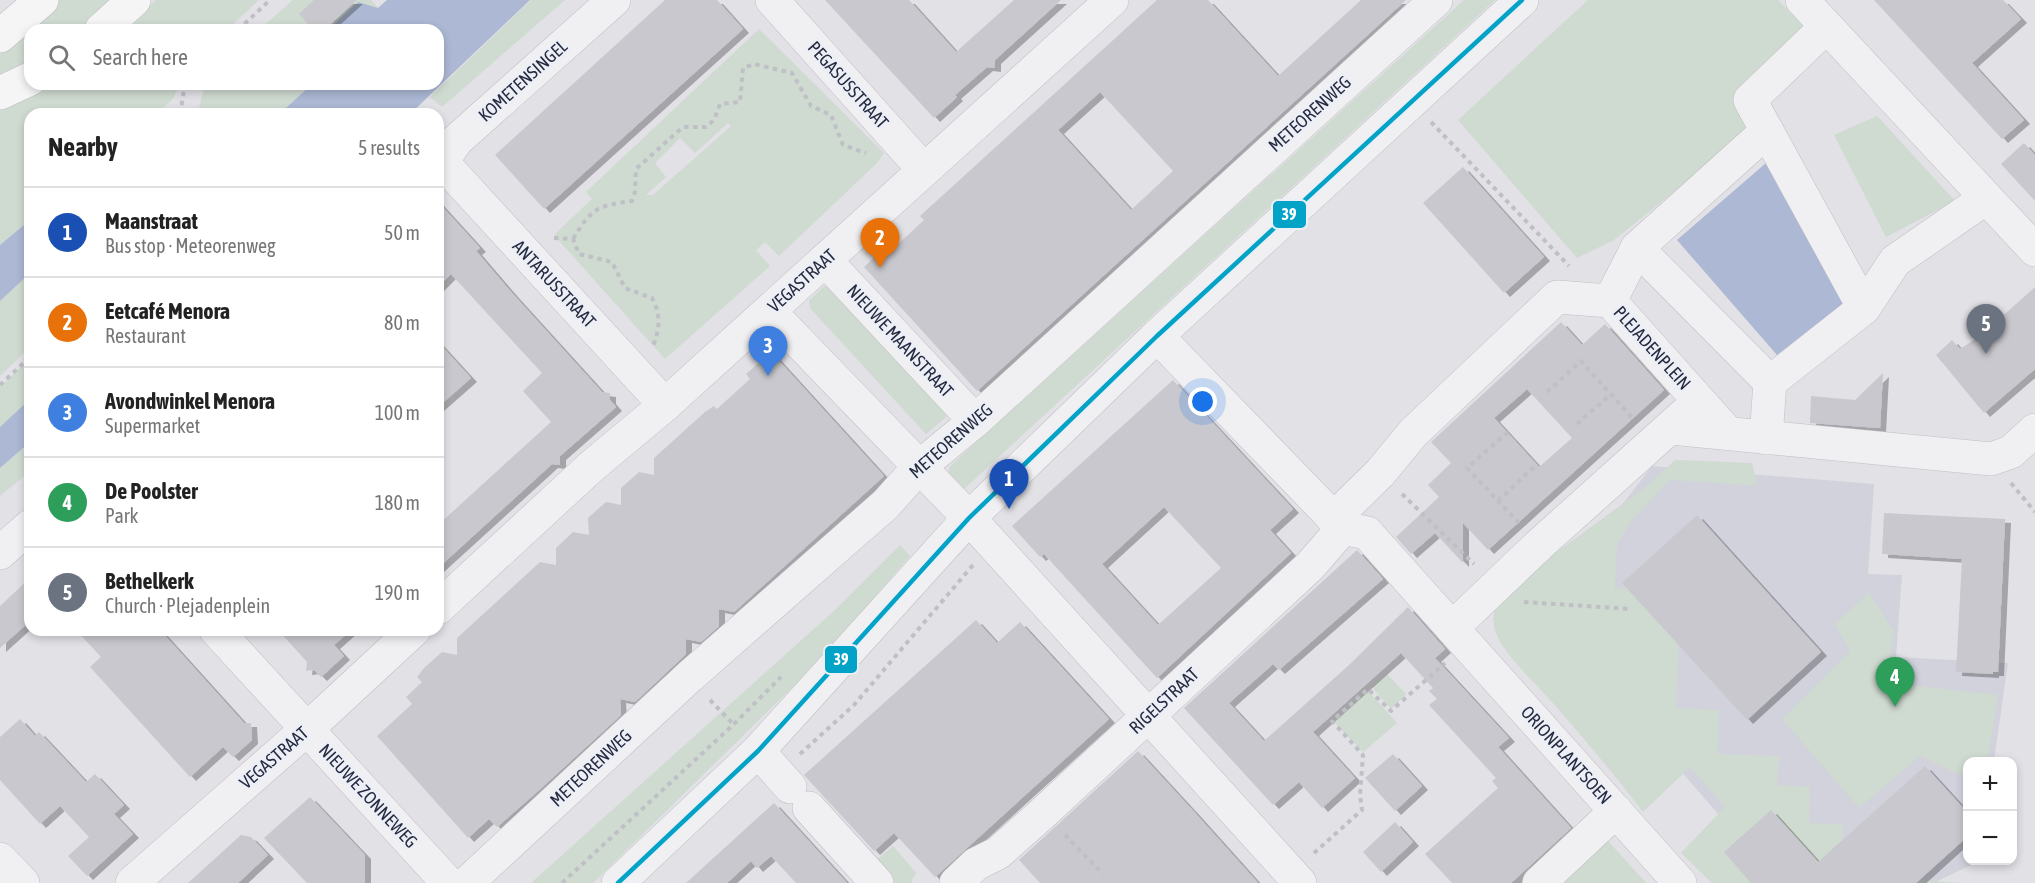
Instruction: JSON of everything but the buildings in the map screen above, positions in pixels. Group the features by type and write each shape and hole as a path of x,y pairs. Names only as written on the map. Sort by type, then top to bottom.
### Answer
{"main road":[{"path":"0,36 42,0"},
{"path":"108,24 134,0"},
{"path":"0,93 24,82"}],"street":[{"name":"KOMETENSINGEL","path":"444,159 458,140 614,0"},
{"name":"PEGASUSSTRAAT","path":"772,0 924,170"},
{"name":"VEGASTRAAT","path":"444,602 592,466 665,405 1112,0"},
{"name":"METEORENWEG","path":"467,883 689,677 886,504 919,467 975,421 1436,0"},
{"path":"618,883 784,780 969,518 1157,336 1522,0"},
{"path":"1802,0 2035,250"},
{"path":"1826,27 1750,100 1864,308"},
{"path":"1606,301 1637,248 1767,131"},
{"name":"ANTARUSSTRAAT","path":"444,169 665,405"},
{"path":"1766,438 1770,382 1864,308 1895,261 1986,198"},
{"path":"1637,248 1770,382"},
{"name":"NIEUWE MAANSTRAAT","path":"825,260 975,421"},
{"name":"PLEJADENPLEIN","path":"1338,524 1413,433 1557,297 1606,301 1727,432"},
{"path":"769,311 969,518 1149,714 1290,880"},
{"path":"1157,336 1338,524"},
{"path":"1460,636 1497,586 1539,545 1699,401"},
{"path":"1663,435 1727,432 1766,438 1991,459 2011,452 2035,430"},
{"name":"ORIONPLANTSOEN","path":"1338,524 1367,533 1616,811 1675,881"},
{"name":"RIGELSTRAAT","path":"976,877 998,853 1310,566 1338,524"},
{"path":"0,553 24,531"},
{"name":"NIEUWE ZONNEWEG","path":"222,636 448,883"},
{"name":"VEGASTRAAT","path":"132,883 307,729 408,636"},
{"path":"784,780 877,883"},
{"path":"1539,883 1616,811"}],"path":[{"path":"244,24 270,0"},
{"path":"573,239 584,221 602,205 632,201 635,192 636,169 682,127 706,127 714,120 720,104 740,102 743,68 754,64 792,73 811,106 831,115 843,145 874,155"},
{"path":"181,108 184,90"},
{"path":"1412,102 1606,301"},
{"path":"548,237 573,239"},
{"path":"573,239 579,254 612,262 625,288 652,298 659,312 659,332 651,351"},
{"path":"1547,392 1581,361 1611,394 1663,435"},
{"path":"0,385 24,363"},
{"path":"1577,424 1611,394"},
{"path":"1508,432 1467,468 1539,545"},
{"path":"1498,501 1537,464"},
{"path":"1380,472 1513,601 1631,609"},
{"path":"689,677 784,780 854,705 992,544"},
{"path":"1290,880 1362,810 1360,795 1363,755 1332,721 1368,689 1391,711 1460,636"},
{"path":"562,883 734,724 789,668"},
{"path":"1043,813 1103,874"}],"shaded area":[{"path":"59,0 112,0 86,24 33,24"},
{"path":"156,0 259,0 233,24 130,24"},
{"path":"293,0 371,0 378,8 336,24 266,24"},
{"path":"531,0 565,0 442,107 430,97 437,90 444,90 444,84"},
{"path":"1464,0 1495,0 964,489 954,487 949,480 949,467"},
{"path":"1588,0 1778,0 1809,32 1757,125 1614,240 1577,258 1458,120"},
{"path":"759,29 884,153 877,163 779,256 765,242 756,250 770,266 665,359 554,235 592,199 586,192","holes":["728,123 731,126 653,195 646,195 666,177 655,163 680,138 695,153"]},
{"path":"24,32 24,72 0,82 0,54"},
{"path":"41,90 177,90 172,100 162,108 24,108 24,225 0,245 0,106"},
{"path":"204,90 305,90 285,108 199,108"},
{"path":"1877,116 1955,201 1886,237 1834,135"},
{"path":"24,278 24,353 0,376 0,301"},
{"path":"833,282 952,412 926,434 810,308 809,301 822,288"},
{"path":"24,365 24,405 0,427 0,387"},
{"path":"24,447 24,476 0,496 0,468"},
{"path":"1675,460 1752,463 1757,486 1670,480 1632,520 1617,545 1615,589 1701,580 1679,644 1676,708 1719,710 1718,754 1779,756 1777,785 1810,787 1809,823 1843,824 1842,852 1888,878 1959,883 1712,883 1681,853 1725,807 1690,767 1643,812 1587,742 1506,651 1496,633 1494,623 1495,607 1501,593 1647,486"},
{"path":"1652,466 1874,484 1868,574 1902,575 1896,657 2008,663 1995,757 1963,757 1963,865 1971,865 1933,883 1778,883 1573,647 1564,580"},
{"path":"900,545 910,556 818,662 593,883 531,883 835,610"},
{"path":"1869,592 1893,630 1890,683 1998,695 1989,757 1963,757 1963,776 1920,756 1859,808 1782,719 1850,651 1835,624"},
{"path":"1387,674 1406,694 1391,709 1372,687"},
{"path":"1368,691 1397,723 1363,752 1334,722"},
{"path":"1608,841 1646,883 1559,883"},
{"path":"893,846 916,873 911,881 913,883 886,883 871,865"}],"water":[{"path":"387,0 530,0 444,82 444,24 334,24 358,2 378,8"},
{"path":"305,90 435,90 416,108 285,108"},
{"path":"1766,163 1848,312 1777,355 1677,240"},
{"path":"24,225 24,279 0,301 0,245"},
{"path":"24,405 24,447 0,468 0,427"}],"transit line":[{"name":"39","path":"618,883 758,751 969,518 1157,336 1522,0"}],"place":[{"name":"Eetcafé Menora","path":"880,268"},
{"name":"Bethelkerk","path":"1986,354"},
{"name":"Avondwinkel Menora","path":"768,376"},
{"name":"Maanstraat","path":"1009,509"},
{"name":"De Poolster","path":"1895,707"}]}
